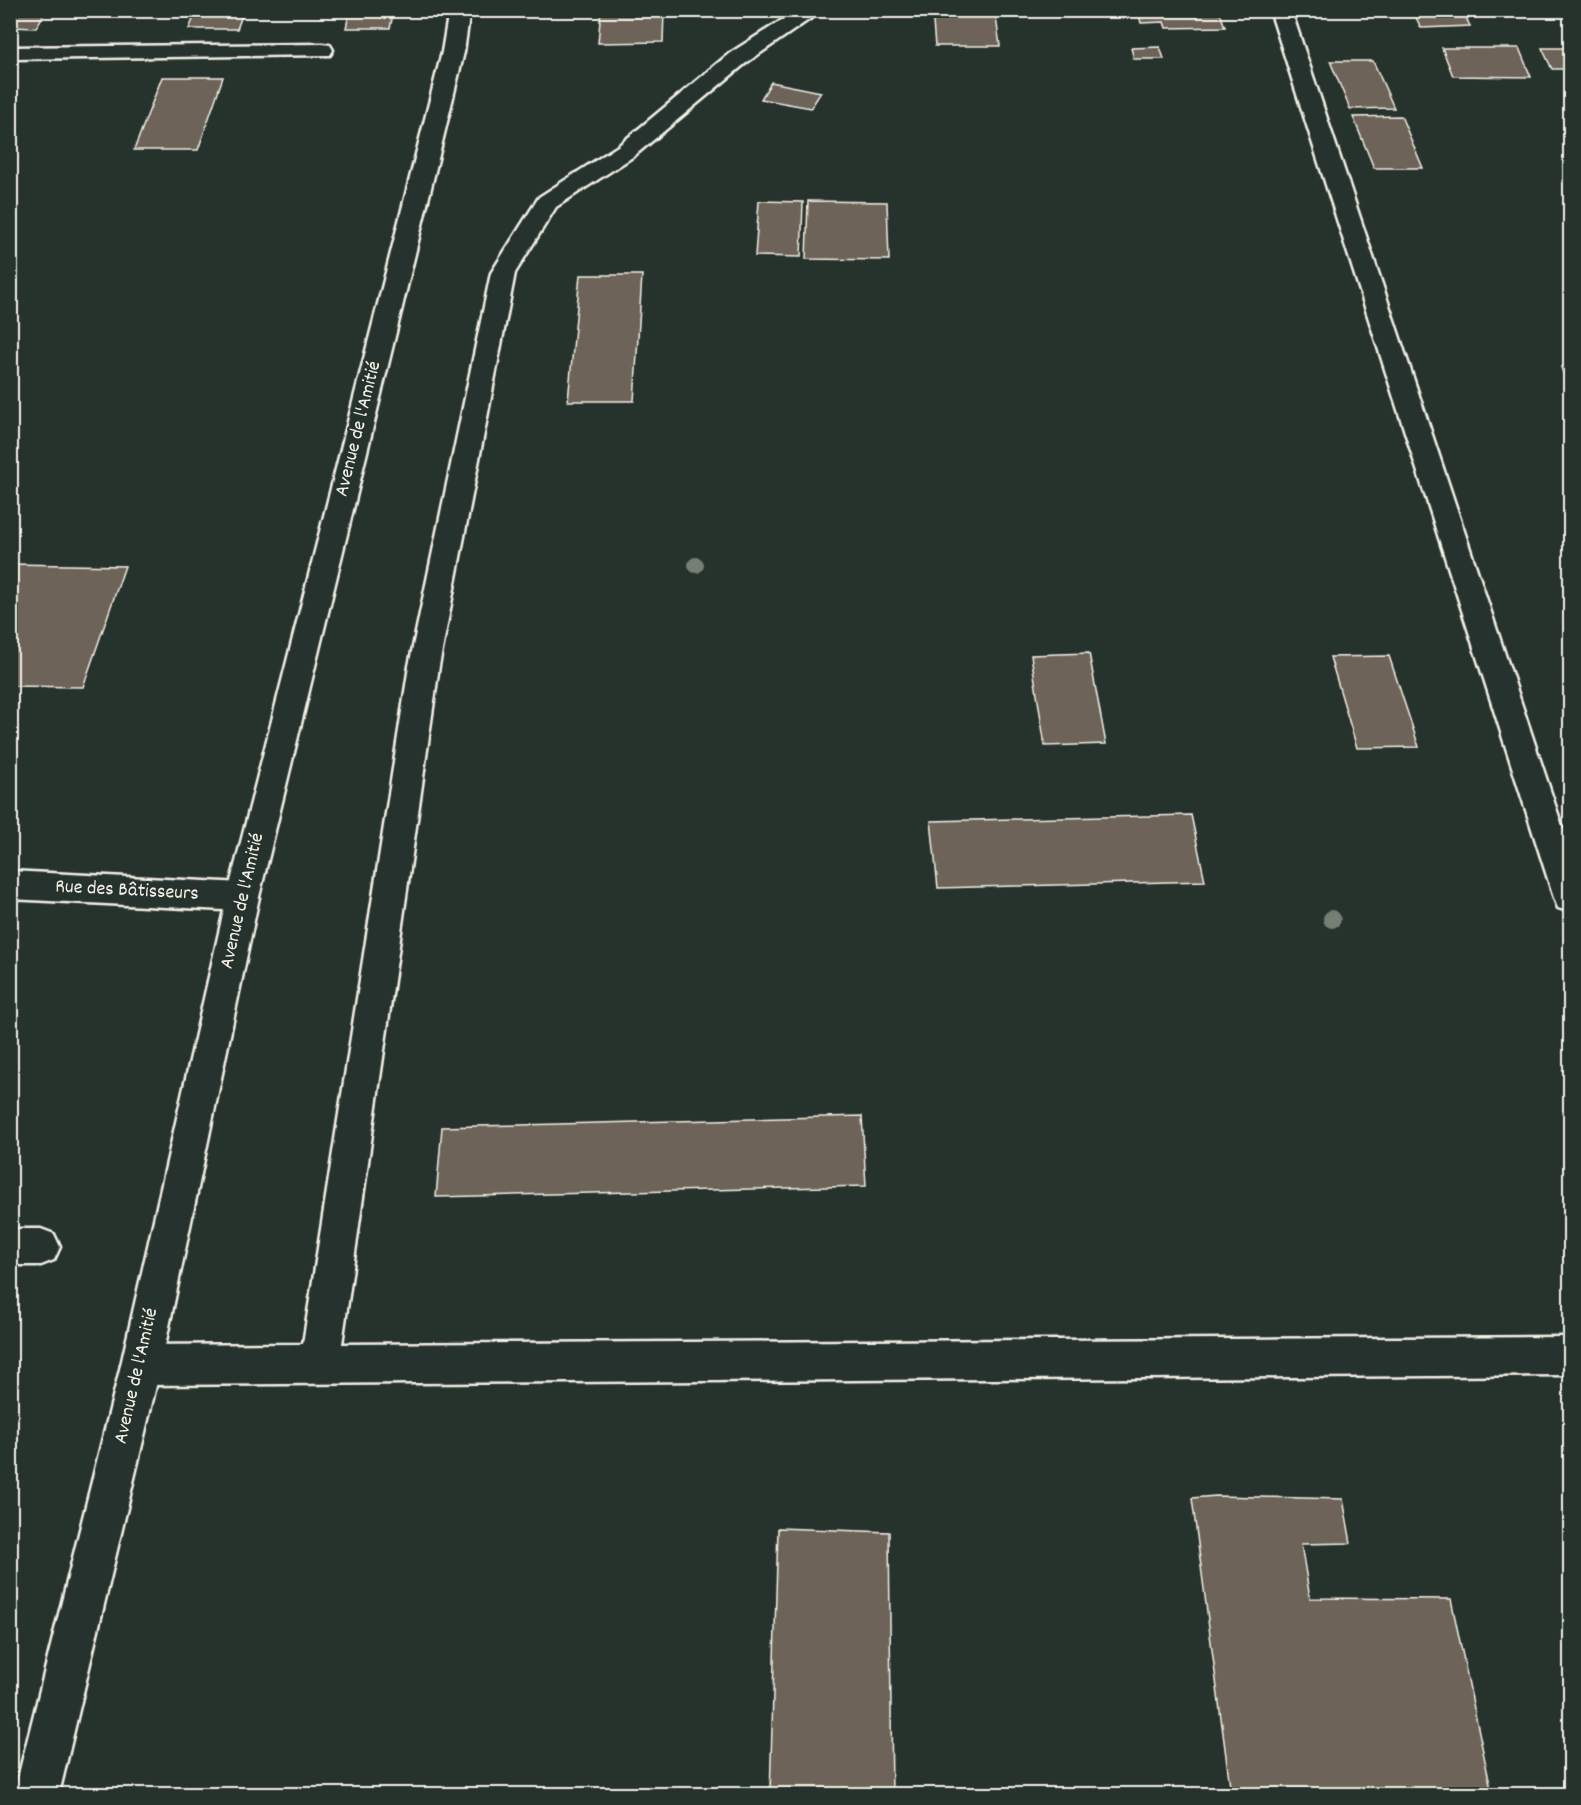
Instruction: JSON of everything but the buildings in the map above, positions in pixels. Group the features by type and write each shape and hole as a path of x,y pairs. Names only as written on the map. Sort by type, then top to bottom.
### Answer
{"main road":[{"name":"Avenue de l'Amitié","path":"36,1794 141,1365 243,897 453,52 460,10"},
{"path":"320,1363 424,666 503,273 547,202 626,152 738,58 813,10"},
{"path":"1280,10 1570,898"},
{"path":"10,53 322,50"},
{"name":"Rue des Bâtisseurs","path":"10,885 243,897"},
{"path":"141,1365 1570,1356"}]}
